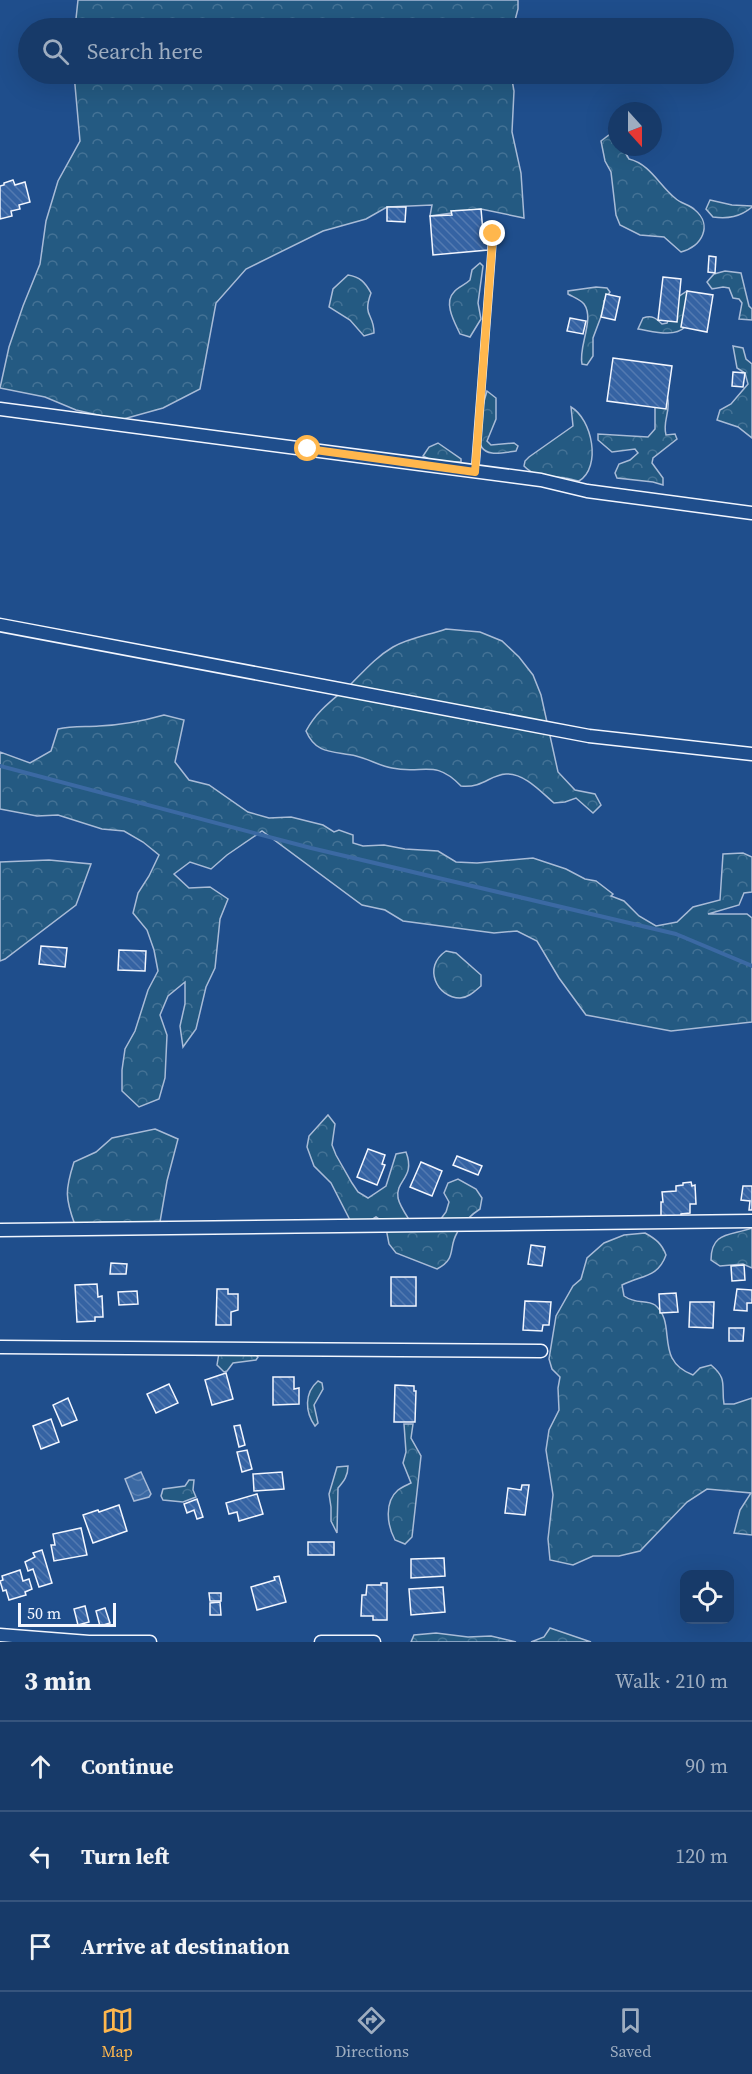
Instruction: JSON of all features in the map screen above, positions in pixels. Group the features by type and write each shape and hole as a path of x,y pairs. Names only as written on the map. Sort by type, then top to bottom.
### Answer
{"street":[{"path":"0,409 541,480 587,491 752,513"},
{"path":"0,624 589,736 752,754"},
{"path":"0,1230 751,1221"},
{"path":"0,1347 541,1351"},
{"path":"0,1635 89,1642 150,1642"},
{"path":"321,1642 374,1642"}],"lane":[{"path":"475,472 493,234"}],"green space":[{"path":"78,0 518,0 516,18 76,18"},
{"path":"75,84 513,84 512,132 521,173 524,218 481,209 430,216 432,205 387,207 366,219 323,231 246,269 216,303 200,389 163,408 120,420 76,410 45,397 0,388 9,347 40,264 46,221 58,181 80,141"},
{"path":"608,136 608,156 627,156 643,165 669,193 680,202 693,208 700,216 704,229 703,235 695,245 681,252 664,237 640,235 620,225 616,215 611,172 605,161 601,141"},
{"path":"710,200 752,207 734,216 713,217 706,209"},
{"path":"480,263 483,266 478,303 481,319 470,337 460,334 451,313 450,302 456,290 470,280 472,270"},
{"path":"725,271 741,273 749,306 752,309 752,320 739,319 742,303 739,299 733,298 729,288 712,289 707,282 714,274"},
{"path":"348,275 362,281 371,293 368,311 374,333 364,336 350,320 329,307 333,289"},
{"path":"596,287 607,288 610,292 604,301 605,306 593,338 593,356 587,365 582,364 581,357 587,325 587,310 582,302 568,294 568,291"},
{"path":"687,291 690,294 685,327 669,333 638,329 643,318 646,317 654,318 662,324 667,323 678,297"},
{"path":"733,346 743,348 746,359 752,364 752,438 738,427 717,420 720,410 731,404 748,384 745,373 737,368"},
{"path":"487,391 496,398 496,419 487,441 491,445 514,443 518,446 516,451 492,453 484,450 480,444 478,436 480,416"},
{"path":"667,396 666,435 675,434 677,439 653,458 652,463 663,478 663,485 617,478 615,473 619,464 630,460 638,453 635,449 612,452 598,440 598,434 648,437 655,429 655,406"},
{"path":"571,407 584,422 592,443 592,455 586,474 577,481 543,476 528,470 524,466 529,457 573,426"},
{"path":"438,443 461,459 461,462 437,463 423,456 429,447"},
{"path":"446,629 480,632 502,641 519,657 533,675 541,695 558,772 575,790 595,794 601,805 593,813 576,798 554,803 533,784 513,775 500,775 475,785 461,786 443,772 388,767 356,756 326,751 310,739 306,731 315,717 381,655 406,641"},
{"path":"164,715 184,720 175,762 189,780 209,785 248,812 269,818 291,817 323,825 334,832 339,830 353,835 353,843 363,846 384,845 438,851 456,862 477,863 533,858 566,869 585,879 596,881 613,894 611,896 624,901 639,916 656,926 677,922 693,907 720,900 723,854 743,853 752,857 752,892 744,893 739,905 708,914 747,914 752,918 752,1022 671,1031 586,1015 559,978 537,941 517,931 494,933 403,921 385,910 362,905 262,831 211,869 190,862 174,874 189,888 210,887 228,899 220,919 215,968 206,987 196,1029 183,1047 180,1026 185,1004 185,982 168,996 160,1015 167,1035 165,1078 159,1099 139,1107 122,1091 122,1070 125,1049 135,1031 148,990 158,971 147,930 133,913 138,893 159,855 124,831 102,829 58,815 37,816 0,809 0,752 30,763 51,751 58,729 124,724"},
{"path":"49,860 91,864 76,905 0,961 0,862"},
{"path":"446,951 456,953 481,975 481,986 466,997 452,997 445,993 435,981 435,965"},
{"path":"328,1115 335,1124 332,1145 336,1155 358,1192 368,1198 386,1186 396,1154 406,1152 409,1168 399,1187 398,1198 412,1224 440,1220 449,1202 444,1193 448,1183 458,1179 476,1189 482,1198 480,1209 459,1230 454,1238 450,1257 443,1265 437,1269 396,1253 389,1244 385,1223 376,1217 366,1223 351,1222 331,1183 314,1166 307,1147 309,1136"},
{"path":"155,1129 178,1139 167,1181 160,1222 103,1222 75,1225 67,1194 74,1162 96,1152 112,1138"},
{"path":"752,1228 752,1268 743,1264 720,1266 711,1260 714,1244 718,1239"},
{"path":"645,1233 658,1242 666,1255 654,1272 622,1285 624,1296 652,1303 662,1313 669,1351 673,1360 681,1368 693,1375 700,1368 711,1365 720,1374 724,1404 734,1404 752,1398 752,1535 734,1533 740,1510 751,1493 707,1489 687,1502 640,1551 619,1556 593,1556 573,1565 550,1560 548,1539 553,1495 546,1450 549,1430 559,1410 560,1377 552,1369 549,1359 556,1316 573,1286 581,1279 587,1258 604,1243 624,1235"},
{"path":"219,1353 258,1357 256,1360 233,1363 224,1372 217,1365"},
{"path":"318,1381 322,1383 323,1389 314,1405 318,1423 315,1426 309,1415 308,1397"},
{"path":"404,1424 413,1424 411,1438 421,1456 412,1537 405,1544 395,1540 388,1514 390,1501 394,1495 411,1483 403,1463 406,1452"},
{"path":"348,1466 345,1478 338,1488 337,1533 331,1521 329,1494 337,1467"},
{"path":"189,1480 194,1480 193,1490 196,1497 183,1502 163,1500 161,1496 163,1489 185,1486"},
{"path":"550,1628 591,1642 531,1642 544,1637"},
{"path":"436,1633 468,1637 491,1636 516,1642 411,1642 414,1635"}],"water":[{"path":"141,1472 151,1494 149,1497 134,1501 125,1479"}],"building":[{"path":"13,180 15,185 25,182 30,202 19,205 20,209 11,211 12,216 0,219 0,186"},
{"path":"387,207 406,207 405,222 387,221"},
{"path":"481,209 484,243 488,243 488,250 433,255 430,216 452,215 451,211"},
{"path":"709,256 716,257 715,273 708,272"},
{"path":"663,277 681,279 677,322 658,320"},
{"path":"687,291 713,295 707,332 681,327"},
{"path":"606,294 620,297 615,320 601,317"},
{"path":"570,318 586,321 583,334 567,331"},
{"path":"613,358 672,366 666,409 607,401"},
{"path":"733,372 745,373 743,387 732,386"},
{"path":"41,946 67,948 65,967 39,964"},
{"path":"119,950 146,951 145,971 118,970"},
{"path":"368,1149 385,1155 382,1164 385,1165 377,1185 357,1177"},
{"path":"457,1156 482,1166 478,1175 453,1165"},
{"path":"421,1162 442,1171 432,1196 410,1187"},
{"path":"691,1182 692,1186 695,1185 696,1204 690,1204 690,1213 681,1214 681,1217 661,1218 662,1192 676,1191 676,1186"},
{"path":"743,1186 752,1186 752,1210 749,1210 750,1201 741,1200"},
{"path":"531,1245 545,1247 542,1266 528,1264"},
{"path":"111,1263 127,1264 126,1274 110,1274"},
{"path":"744,1265 745,1280 732,1281 731,1266"},
{"path":"391,1277 416,1277 416,1306 391,1306"},
{"path":"97,1284 98,1297 102,1296 103,1317 95,1317 95,1321 77,1322 75,1285"},
{"path":"217,1289 228,1289 228,1294 238,1294 238,1310 231,1312 231,1325 216,1325"},
{"path":"737,1289 752,1290 752,1303 747,1303 747,1311 734,1310"},
{"path":"137,1291 138,1304 119,1305 118,1292"},
{"path":"676,1293 678,1312 660,1313 659,1294"},
{"path":"525,1301 551,1302 549,1325 543,1325 542,1331 523,1330"},
{"path":"690,1302 714,1302 713,1328 689,1327"},
{"path":"729,1328 744,1328 743,1341 729,1341"},
{"path":"226,1373 233,1399 212,1405 205,1380"},
{"path":"273,1377 294,1377 294,1389 299,1388 299,1404 273,1405"},
{"path":"169,1384 178,1403 156,1413 147,1394"},
{"path":"395,1385 414,1386 414,1391 416,1391 415,1422 394,1422"},
{"path":"68,1398 77,1420 62,1426 53,1405"},
{"path":"51,1419 59,1442 41,1449 33,1426"},
{"path":"240,1425 245,1445 239,1447 234,1426"},
{"path":"247,1450 252,1469 242,1472 237,1452"},
{"path":"282,1472 284,1489 254,1491 253,1474"},
{"path":"522,1485 529,1485 525,1515 505,1513 508,1488 521,1490"},
{"path":"257,1494 263,1514 239,1521 237,1512 229,1514 226,1503"},
{"path":"197,1499 203,1517 197,1519 194,1510 187,1513 184,1504"},
{"path":"119,1505 127,1531 93,1543 83,1515"},
{"path":"81,1528 87,1555 54,1561 51,1545 55,1545 53,1534"},
{"path":"308,1542 334,1542 334,1555 308,1555"},
{"path":"42,1550 52,1583 39,1587 33,1569 28,1571 25,1562 35,1557 33,1553"},
{"path":"444,1558 445,1576 411,1578 411,1559"},
{"path":"20,1570 23,1581 29,1579 32,1589 25,1592 26,1595 9,1600 0,1581 3,1580 2,1576"},
{"path":"279,1576 286,1602 257,1610 251,1587 275,1580 274,1577"},
{"path":"381,1583 387,1583 387,1620 373,1620 373,1616 361,1616 362,1595 366,1595 367,1585 381,1585"},
{"path":"443,1587 445,1612 411,1615 409,1589"},
{"path":"209,1593 221,1593 221,1601 210,1601"},
{"path":"220,1602 221,1615 210,1615 210,1603"},
{"path":"85,1606 89,1622 78,1625 74,1609"},
{"path":"105,1608 110,1623 100,1626 96,1611"}],"waterway":[{"path":"0,766 311,848 676,934 752,966"}],"route":[{"path":"308,449 475,472 493,234"}]}
